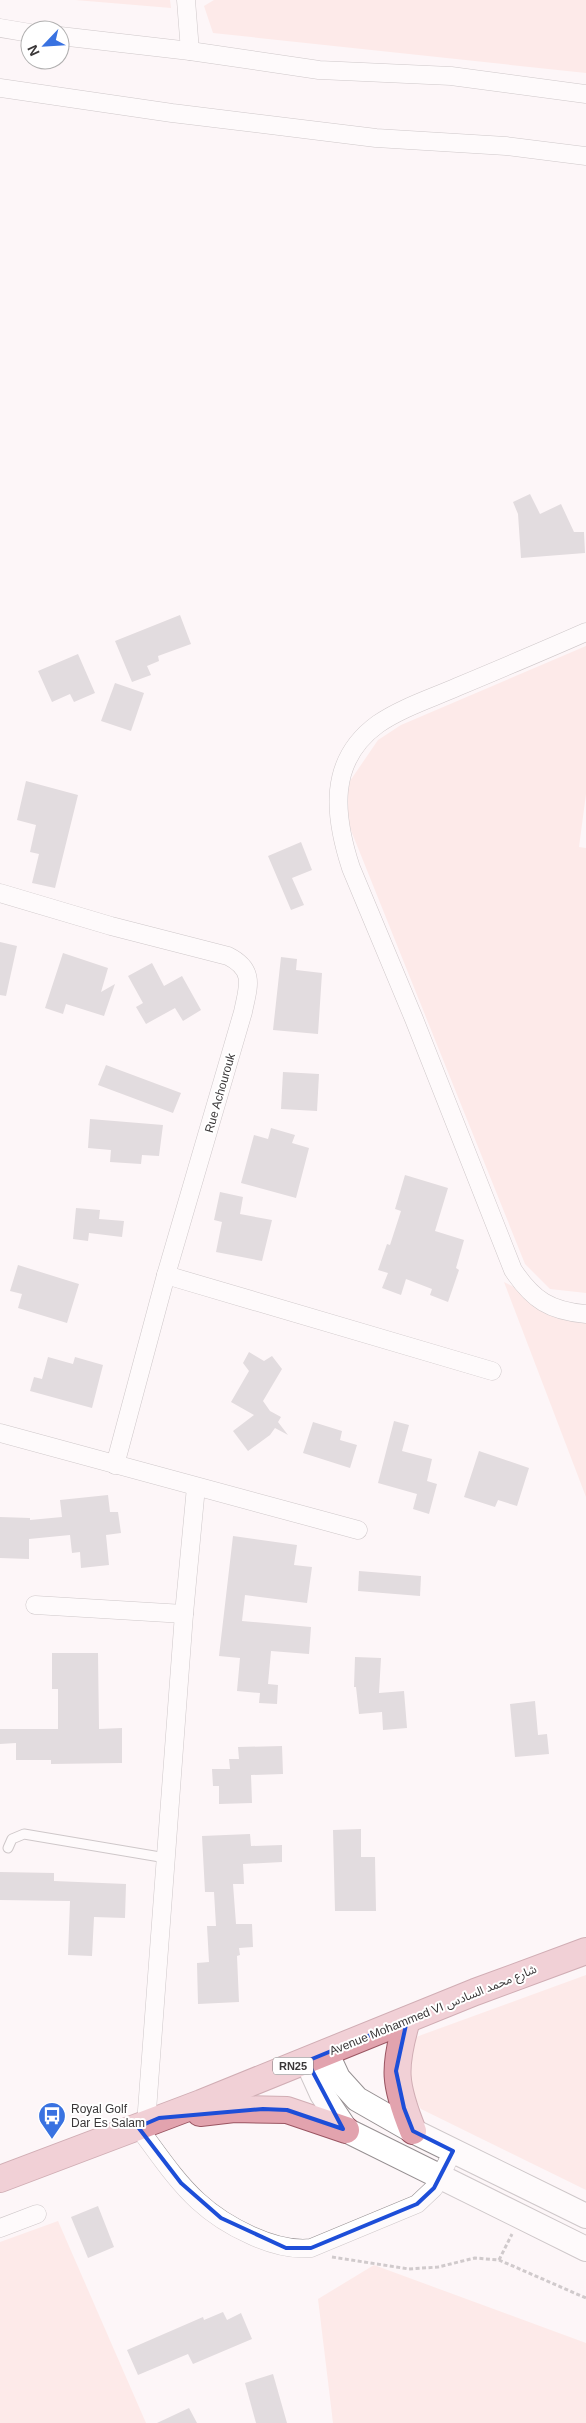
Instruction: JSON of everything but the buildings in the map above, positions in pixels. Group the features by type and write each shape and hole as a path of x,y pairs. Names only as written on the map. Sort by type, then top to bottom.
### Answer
{"main road":[{"name":"Avenue Mohammed VI شارع محمد السادس","path":"0,2179 586,1951"},
{"path":"407,2020 397,2058 396,2071 404,2108 413,2131"},
{"path":"148,2123 234,2109 263,2109 287,2110 346,2130"}],"street":[{"path":"186,0 190,51"},
{"path":"0,28 20,31"},
{"path":"70,37 190,51 319,70 451,76 586,94"},
{"path":"0,88 181,114 376,138 506,146 586,156"},
{"path":"586,632 421,703 380,723 359,744 349,760 338,792 337,807 342,842 351,868 414,1019 513,1270 535,1297 550,1307 569,1313 586,1314"},
{"name":"Rue Achourouk","path":"0,893 111,926 228,956 241,964 247,972 249,985 243,1012 166,1275 115,1465"},
{"path":"166,1275 492,1371"},
{"path":"0,1433 358,1530"},
{"path":"196,1487 184,1614 148,2123 181,2183 198,2202 221,2218 255,2236 286,2248 312,2248 417,2204 428,2196 442,2177 453,2151"},
{"path":"35,1605 184,1614"},
{"path":"316,2057 322,2094 346,2130 586,2248"},
{"path":"316,2057 357,2100 413,2131 586,2216"},
{"path":"0,2228 37,2214"}],"lane":[{"path":"8,1848 12,1839 24,1834 166,1858"}],"path":[{"path":"312,2248 345,2261 409,2269 438,2267 475,2258 499,2260 586,2298"}],"highlighted area":[{"path":"407,2020 396,2071 404,2108 413,2131 453,2151 434,2188 417,2204 311,2248 286,2248 221,2218 181,2183 138,2127 159,2118 263,2109 287,2110 343,2129 307,2061"}],"shaded area":[{"path":"75,0 170,0 171,8"},
{"path":"214,0 586,0 586,73 213,33 204,6"},
{"path":"586,646 586,794 579,847 586,848 586,1293 550,1289 525,1264 344,813 350,781 378,740 401,725"},
{"path":"504,1282 586,1323 586,1497"},
{"path":"586,1975 586,2190 421,2109 403,2077 416,2037"},
{"path":"58,2221 146,2423 0,2423 0,2242"},
{"path":"374,2265 586,2343 586,2423 333,2423 318,2299"}],"place":[{"name":"Royal Golf Dar Es Salam","path":"52,2140"}]}
